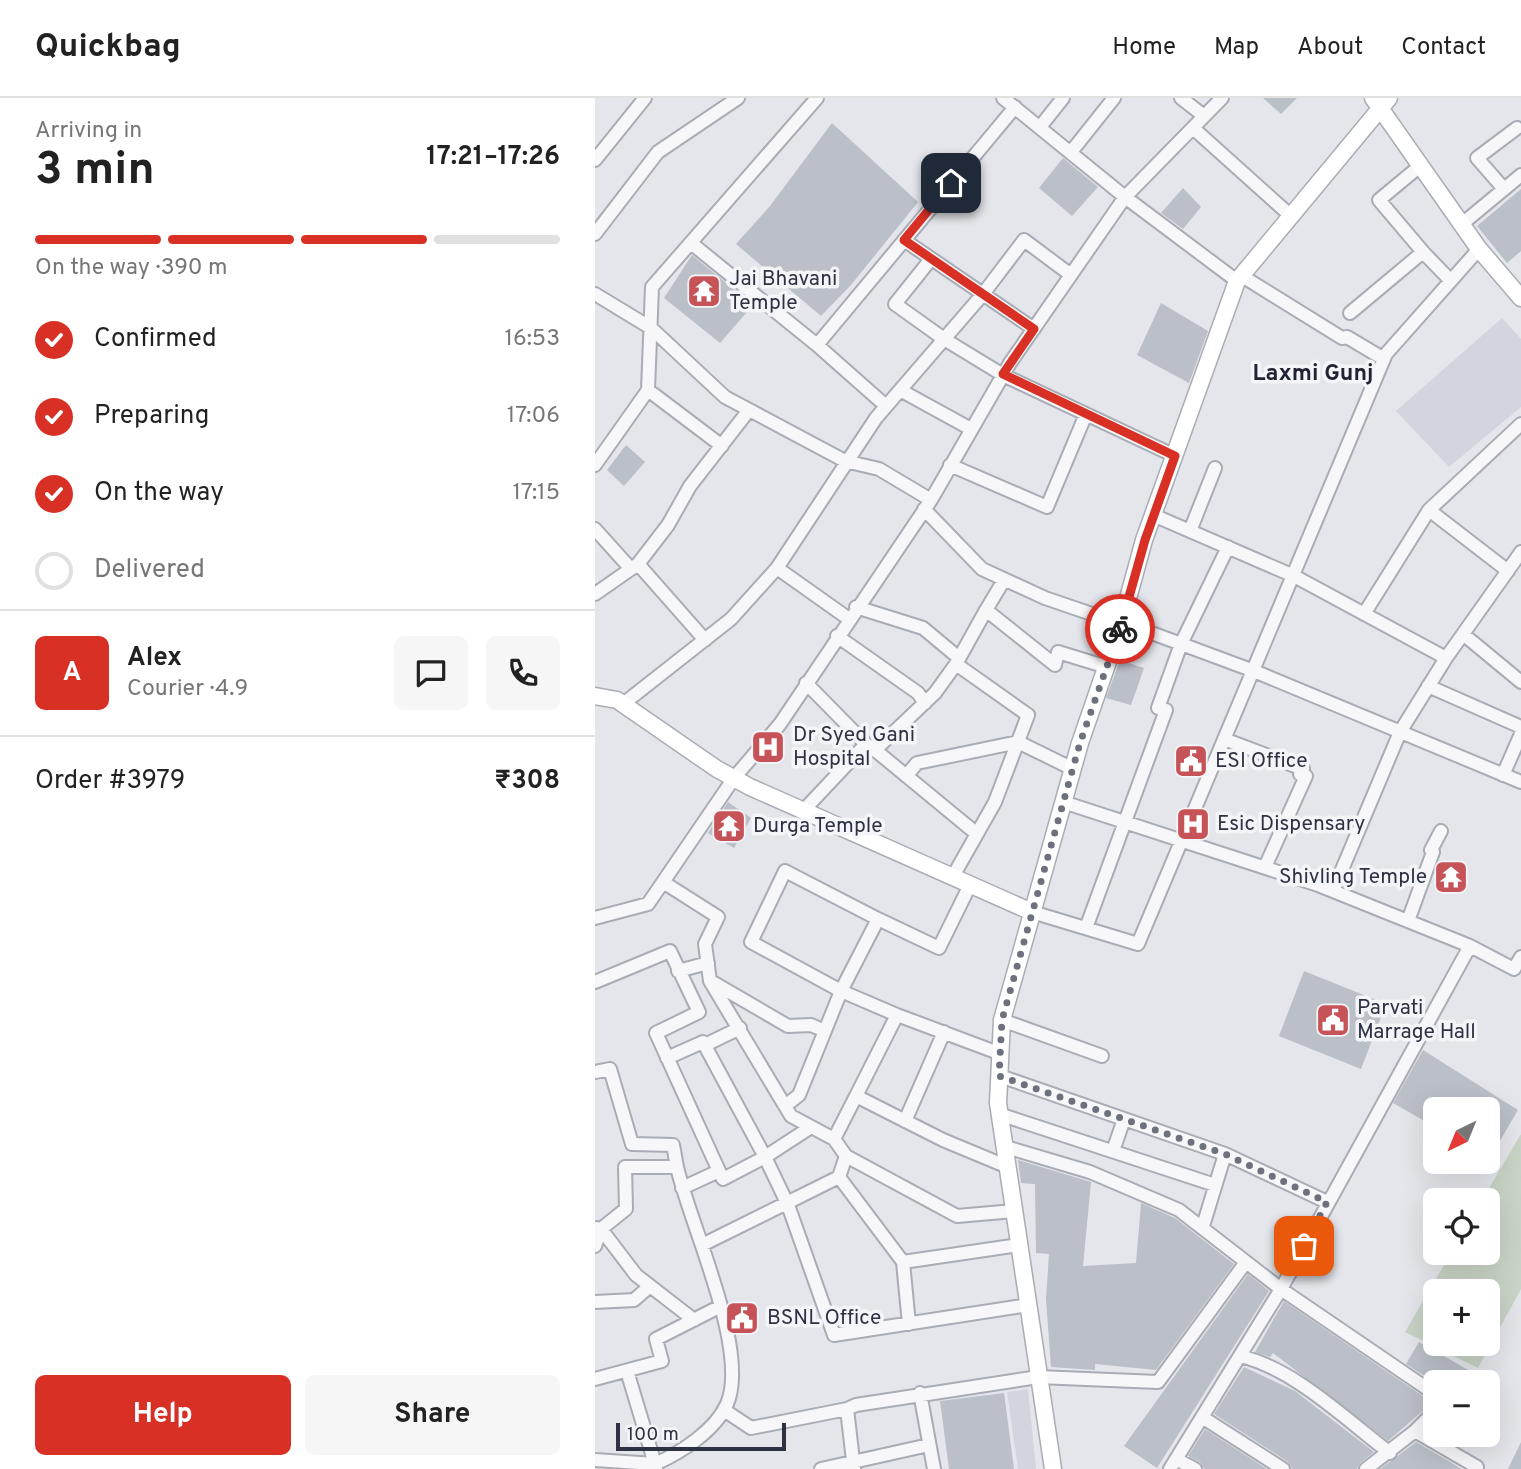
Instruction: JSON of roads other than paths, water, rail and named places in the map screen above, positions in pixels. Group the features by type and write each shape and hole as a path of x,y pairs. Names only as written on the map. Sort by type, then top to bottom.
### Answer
{"main road":[{"path":"1053,1469 999,1114 1002,1020 1063,802 1122,623 1153,515 1240,279 1381,101 1420,166 1479,249 1521,298"},
{"path":"595,696 600,694 624,704 734,778 1032,912"}],"street":[{"path":"595,160 645,98"},
{"path":"595,234 658,152 738,98"},
{"path":"1003,98 1125,197 1240,279 1384,359"},
{"path":"1040,127 1063,98"},
{"path":"1071,152 1114,98"},
{"path":"1181,98 1204,116"},
{"path":"595,919 648,904 734,778 780,724 852,613 928,504 1003,374 1125,197 1222,98"},
{"path":"595,465 648,390 652,287 815,99"},
{"path":"817,345 1014,107"},
{"path":"1193,128 1291,216"},
{"path":"1504,189 1477,158 1517,128"},
{"path":"1420,166 1379,200 1451,281"},
{"path":"1462,225 1521,175"},
{"path":"904,240 1034,329"},
{"path":"624,704 731,619 776,568 845,461 886,406 983,294 1024,240 1071,275"},
{"path":"691,243 817,345 886,406"},
{"path":"1032,912 1138,944 1384,359 1479,249"},
{"path":"1350,313 1423,252"},
{"path":"931,259 895,304 944,339 1003,374 1175,456"},
{"path":"595,294 651,328 725,397 845,461 880,469 928,504 982,569 1045,598 1254,671 1521,782"},
{"path":"648,390 722,446"},
{"path":"900,390 971,429"},
{"path":"595,594 634,566 668,525 690,486 749,411"},
{"path":"950,465 1047,507 1086,414"},
{"path":"1364,614 1429,510 1521,424"},
{"path":"1190,531 1216,468"},
{"path":"1429,510 1508,571"},
{"path":"1153,515 1294,576 1445,658"},
{"path":"595,528 705,640"},
{"path":"1086,928 1166,710 1158,708 1181,644 1228,547"},
{"path":"1333,891 1400,732 1445,658 1521,552"},
{"path":"776,568 852,613 923,628 958,661 1028,715 995,802 952,878"},
{"path":"803,811 871,747 925,703 958,661 1004,580"},
{"path":"986,610 1055,665 1058,652 1107,667"},
{"path":"1463,634 1521,682"},
{"path":"837,636 918,693 925,703"},
{"path":"806,683 871,747 977,834"},
{"path":"1428,686 1521,727"},
{"path":"1503,775 1521,734"},
{"path":"1224,739 1303,769 1300,774 1306,776 1265,867"},
{"path":"906,776 917,763 1018,742 1073,769"},
{"path":"1063,802 1182,839 1333,891 1470,946 1514,969 1521,957"},
{"path":"1408,921 1433,852 1431,850 1441,831"},
{"path":"970,885 939,948 785,871 751,942 841,991 1001,1054"},
{"path":"663,882 718,917 705,944 711,981 791,1116 834,1139 846,1156 957,1216 1014,1211"},
{"path":"785,1106 799,1095 841,991 878,919"},
{"path":"1195,1469 1173,1464 1282,1289 1327,1202 1470,946"},
{"path":"595,982 670,951 699,1012 656,1032 723,1179 765,1157 811,1127"},
{"path":"678,971 708,963"},
{"path":"711,981 788,1026 811,1025 825,1031"},
{"path":"834,1139 897,1015"},
{"path":"1002,1020 1102,1056"},
{"path":"705,1045 740,1028"},
{"path":"905,1121 944,1032"},
{"path":"667,1058 703,1042 705,1045 788,1205 834,1335 1029,1305"},
{"path":"595,1072 610,1069 632,1144 673,1145 682,1188 702,1245 733,1361 728,1401 723,1410 679,1453 655,1466 595,1460"},
{"path":"999,1076 1225,1154 1327,1202"},
{"path":"856,1097 1007,1167"},
{"path":"999,1114 1215,1185"},
{"path":"1114,1151 1124,1119"},
{"path":"1006,1147 1090,1172 1165,1203 1203,1226 1282,1289 1423,1386"},
{"path":"1203,1226 1225,1154"},
{"path":"702,1245 788,1205 839,1177 846,1156"},
{"path":"595,1247 598,1228 626,1209 625,1167 677,1167"},
{"path":"682,1188 719,1171"},
{"path":"839,1177 903,1262 909,1324"},
{"path":"598,1228 636,1275 694,1320"},
{"path":"903,1262 1019,1245"},
{"path":"723,1410 751,1428 921,1393 1038,1377 1158,1382 1246,1262"},
{"path":"595,1302 634,1300 650,1286"},
{"path":"595,1379 662,1361 656,1339 719,1307"},
{"path":"1240,1356 1261,1361 1292,1381 1390,1453"},
{"path":"627,1371 655,1466"},
{"path":"921,1393 933,1469"},
{"path":"846,1409 854,1466"},
{"path":"1202,1417 1283,1469"},
{"path":"1366,1469 1390,1453 1423,1423"},
{"path":"1415,1431 1478,1468"},
{"path":"821,1469 854,1466 929,1446"}],"place":[{"name":"Jai Bhavani Temple","path":"704,291"},
{"name":"Dr Syed Gani Hospital","path":"768,747"},
{"name":"ESI Office","path":"1191,761"},
{"name":"Esic Dispensary","path":"1193,824"},
{"name":"Durga Temple","path":"729,826"},
{"name":"Shivling Temple","path":"1451,877"},
{"name":"Parvati Marrage Hall","path":"1333,1020"},
{"name":"BSNL Office","path":"742,1318"}],"district":[{"name":"Laxmi Gunj","path":"1313,374"}]}
